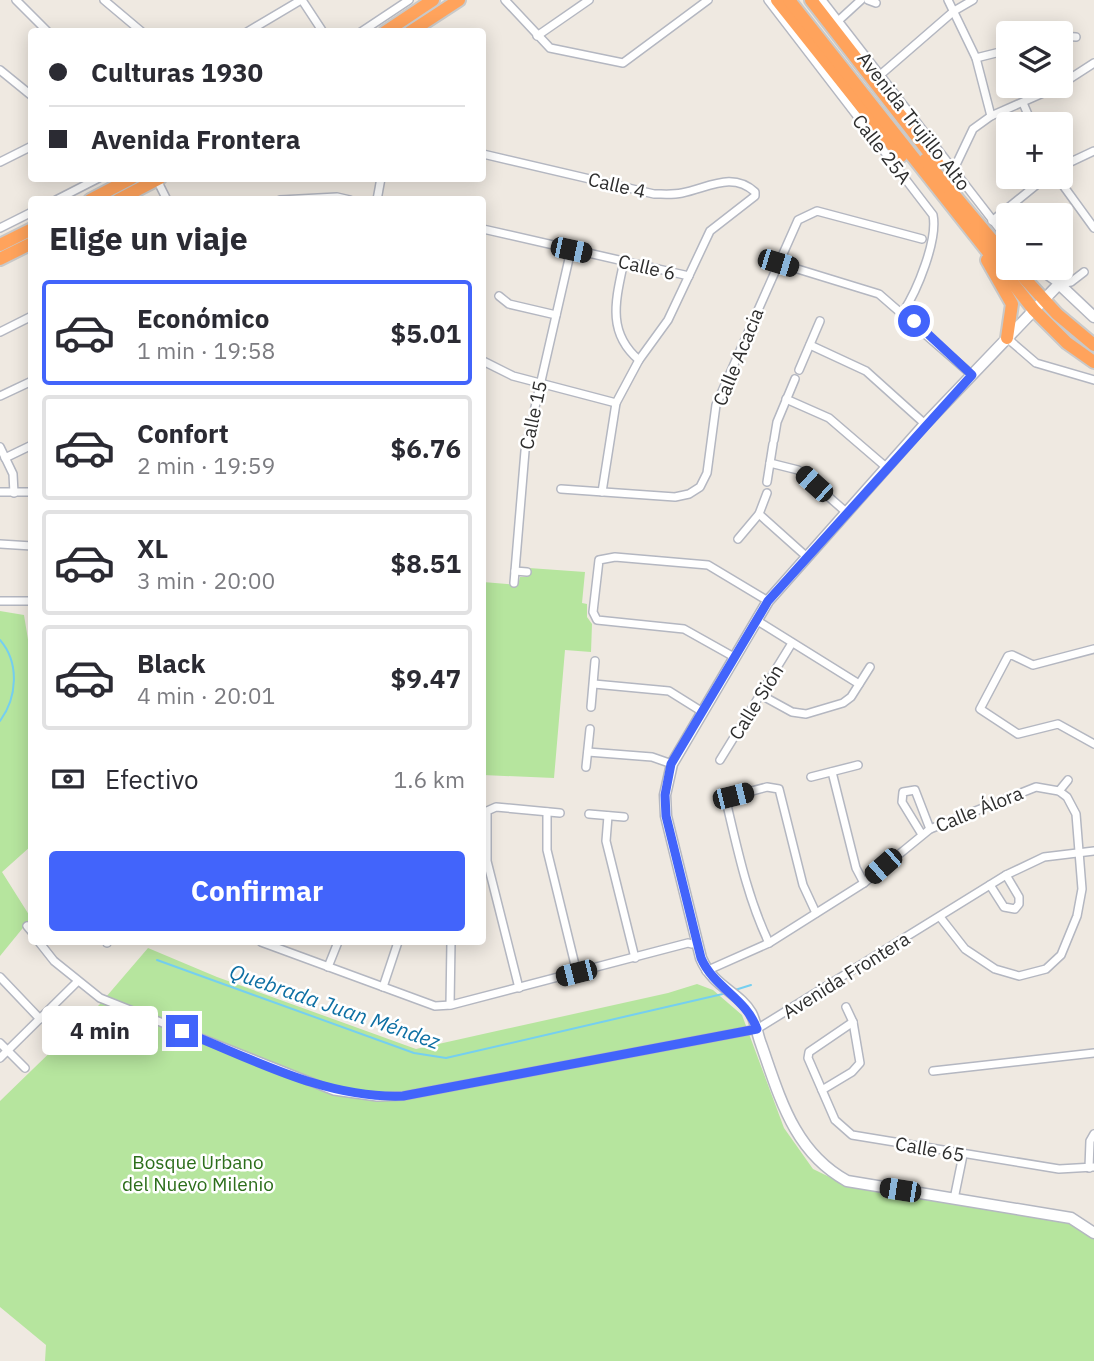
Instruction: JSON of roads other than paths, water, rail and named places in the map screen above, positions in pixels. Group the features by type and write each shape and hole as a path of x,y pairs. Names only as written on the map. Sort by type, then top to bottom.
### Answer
{"highway":[{"path":"391,28 433,0"},
{"path":"416,28 459,0"},
{"path":"778,0 824,62 919,178 959,217"},
{"path":"789,0 901,137 996,245"},
{"path":"799,0 980,244 1039,306 1067,343 1094,362"},
{"path":"811,0 996,236"},
{"path":"98,196 124,182"},
{"path":"126,196 152,182"},
{"path":"0,245 28,231"},
{"path":"980,244 1012,304 1007,338"},
{"path":"0,259 28,245"},
{"path":"1024,280 1039,306 1094,345"}],"street":[{"path":"16,0 44,28"},
{"path":"104,0 137,28"},
{"path":"254,28 302,0 320,28"},
{"path":"366,28 409,0"},
{"path":"505,0 551,48 623,63 708,0"},
{"path":"537,36 589,0"},
{"name":"Calle 25A","path":"768,0 933,215 934,227 913,298 903,312"},
{"name":"Avenida Trujillo Alto","path":"822,0 878,76 996,225"},
{"path":"837,22 861,0"},
{"path":"948,0 976,58 990,116"},
{"path":"878,76 954,11 973,0"},
{"path":"976,58 996,53"},
{"path":"1073,77 1094,63"},
{"path":"0,70 28,93"},
{"path":"953,171 971,131 990,116 1033,98"},
{"path":"1023,103 1027,112"},
{"path":"0,162 28,148"},
{"path":"1073,161 1094,151"},
{"path":"0,156 13,155"},
{"name":"Calle 4","path":"486,155 653,194 681,193 724,180 751,188 755,196 710,231 688,276"},
{"path":"65,196 91,182"},
{"path":"992,220 1031,189"},
{"path":"1066,189 1094,228"},
{"name":"Calle Acacia","path":"561,489 675,497 689,494 700,486 707,473 716,405 798,220 817,211 922,239"},
{"path":"0,228 28,214"},
{"name":"Calle 6","path":"486,230 688,276"},
{"name":"Calle 15","path":"513,583 524,451 571,250"},
{"path":"624,261 615,301 617,325 625,348 639,360"},
{"path":"778,263 879,294 903,312 972,375"},
{"path":"1084,272 1071,282 1059,284 1007,338 925,424 768,601 671,764 665,795 666,816 694,944 706,971 751,1013 795,1133 810,1154 827,1170 847,1181 1072,1218 1094,1233"},
{"path":"602,492 616,403 639,360 668,320 688,276"},
{"path":"1053,280 1094,317"},
{"path":"499,296 509,304 556,315"},
{"path":"0,332 28,318"},
{"path":"799,370 820,321"},
{"path":"1007,338 1036,363 1094,380"},
{"path":"810,345 866,371 925,424"},
{"path":"486,362 513,376 616,403"},
{"path":"767,481 777,422 795,379"},
{"path":"0,396 28,383"},
{"path":"786,399 829,418 886,467"},
{"path":"0,447 13,474 14,493"},
{"path":"5,458 28,447"},
{"path":"770,463 798,470 846,512"},
{"path":"0,492 28,492"},
{"path":"738,539 759,513 767,493"},
{"path":"759,513 807,557"},
{"path":"0,544 28,546"},
{"path":"734,657 684,629 597,620 593,612 599,560 615,557 708,565 768,601"},
{"path":"515,571 527,572"},
{"path":"0,601 28,601"},
{"path":"756,620 859,684"},
{"name":"Calle Sión","path":"720,760 792,643"},
{"path":"1094,649 1033,665 1012,654 980,709 1018,734 1058,724 1094,744"},
{"path":"591,707 595,661"},
{"path":"761,695 792,712 806,714 843,704 870,667"},
{"path":"594,684 669,691 701,711"},
{"path":"586,767 590,729"},
{"path":"587,752 652,757 671,764"},
{"path":"811,777 858,765"},
{"path":"832,772 856,868 864,883"},
{"path":"940,917 965,949 995,969 1019,976 1046,970 1061,955 1077,916 1082,889 1076,814 1067,797 1059,791 1068,780"},
{"path":"769,943 754,910 727,805 733,796 767,787 779,789 803,885 816,913"},
{"name":"Calle Álora","path":"706,971 769,943 864,883 921,833 1036,787 1059,791"},
{"path":"921,833 902,802 903,792 915,790 930,829"},
{"path":"519,988 487,861 487,811 496,807 560,813"},
{"path":"547,811 547,850 576,973"},
{"path":"589,814 624,817"},
{"path":"608,816 606,841 635,958"},
{"name":"Avenida Frontera","path":"42,945 77,982 100,998 334,1091 377,1097 403,1096 757,1029 1006,875 1044,857 1094,850"},
{"path":"990,885 1004,907 1015,909 1020,904 1019,897 1006,875"},
{"path":"276,945 435,1006 450,1005 694,944"},
{"path":"328,967 337,945"},
{"path":"383,987 397,945"},
{"path":"450,1005 451,945"},
{"path":"0,977 40,1019"},
{"path":"0,1058 77,982"},
{"path":"822,1090 860,1063 853,1021 846,1007"},
{"name":"Calle 65","path":"853,1021 809,1052 810,1062 835,1120 852,1135 1059,1169 1091,1168"},
{"path":"0,1043 25,1069"},
{"path":"933,1071 1094,1053"},
{"path":"1091,1168 1090,1141 1094,1134"},
{"path":"954,1199 963,1155"}],"waterway":[{"name":"Quebrada Juan Méndez","path":"0,640 11,659 14,680 10,702 0,721"},
{"name":"Quebrada Juan Méndez","path":"157,960 414,1053 446,1058 727,993"},
{"name":"Quebrada Juan Méndez","path":"735,990 751,985"}],"park label":[{"name":"Bosque Urbano del Nuevo Milenio","path":"198,1173"}]}
